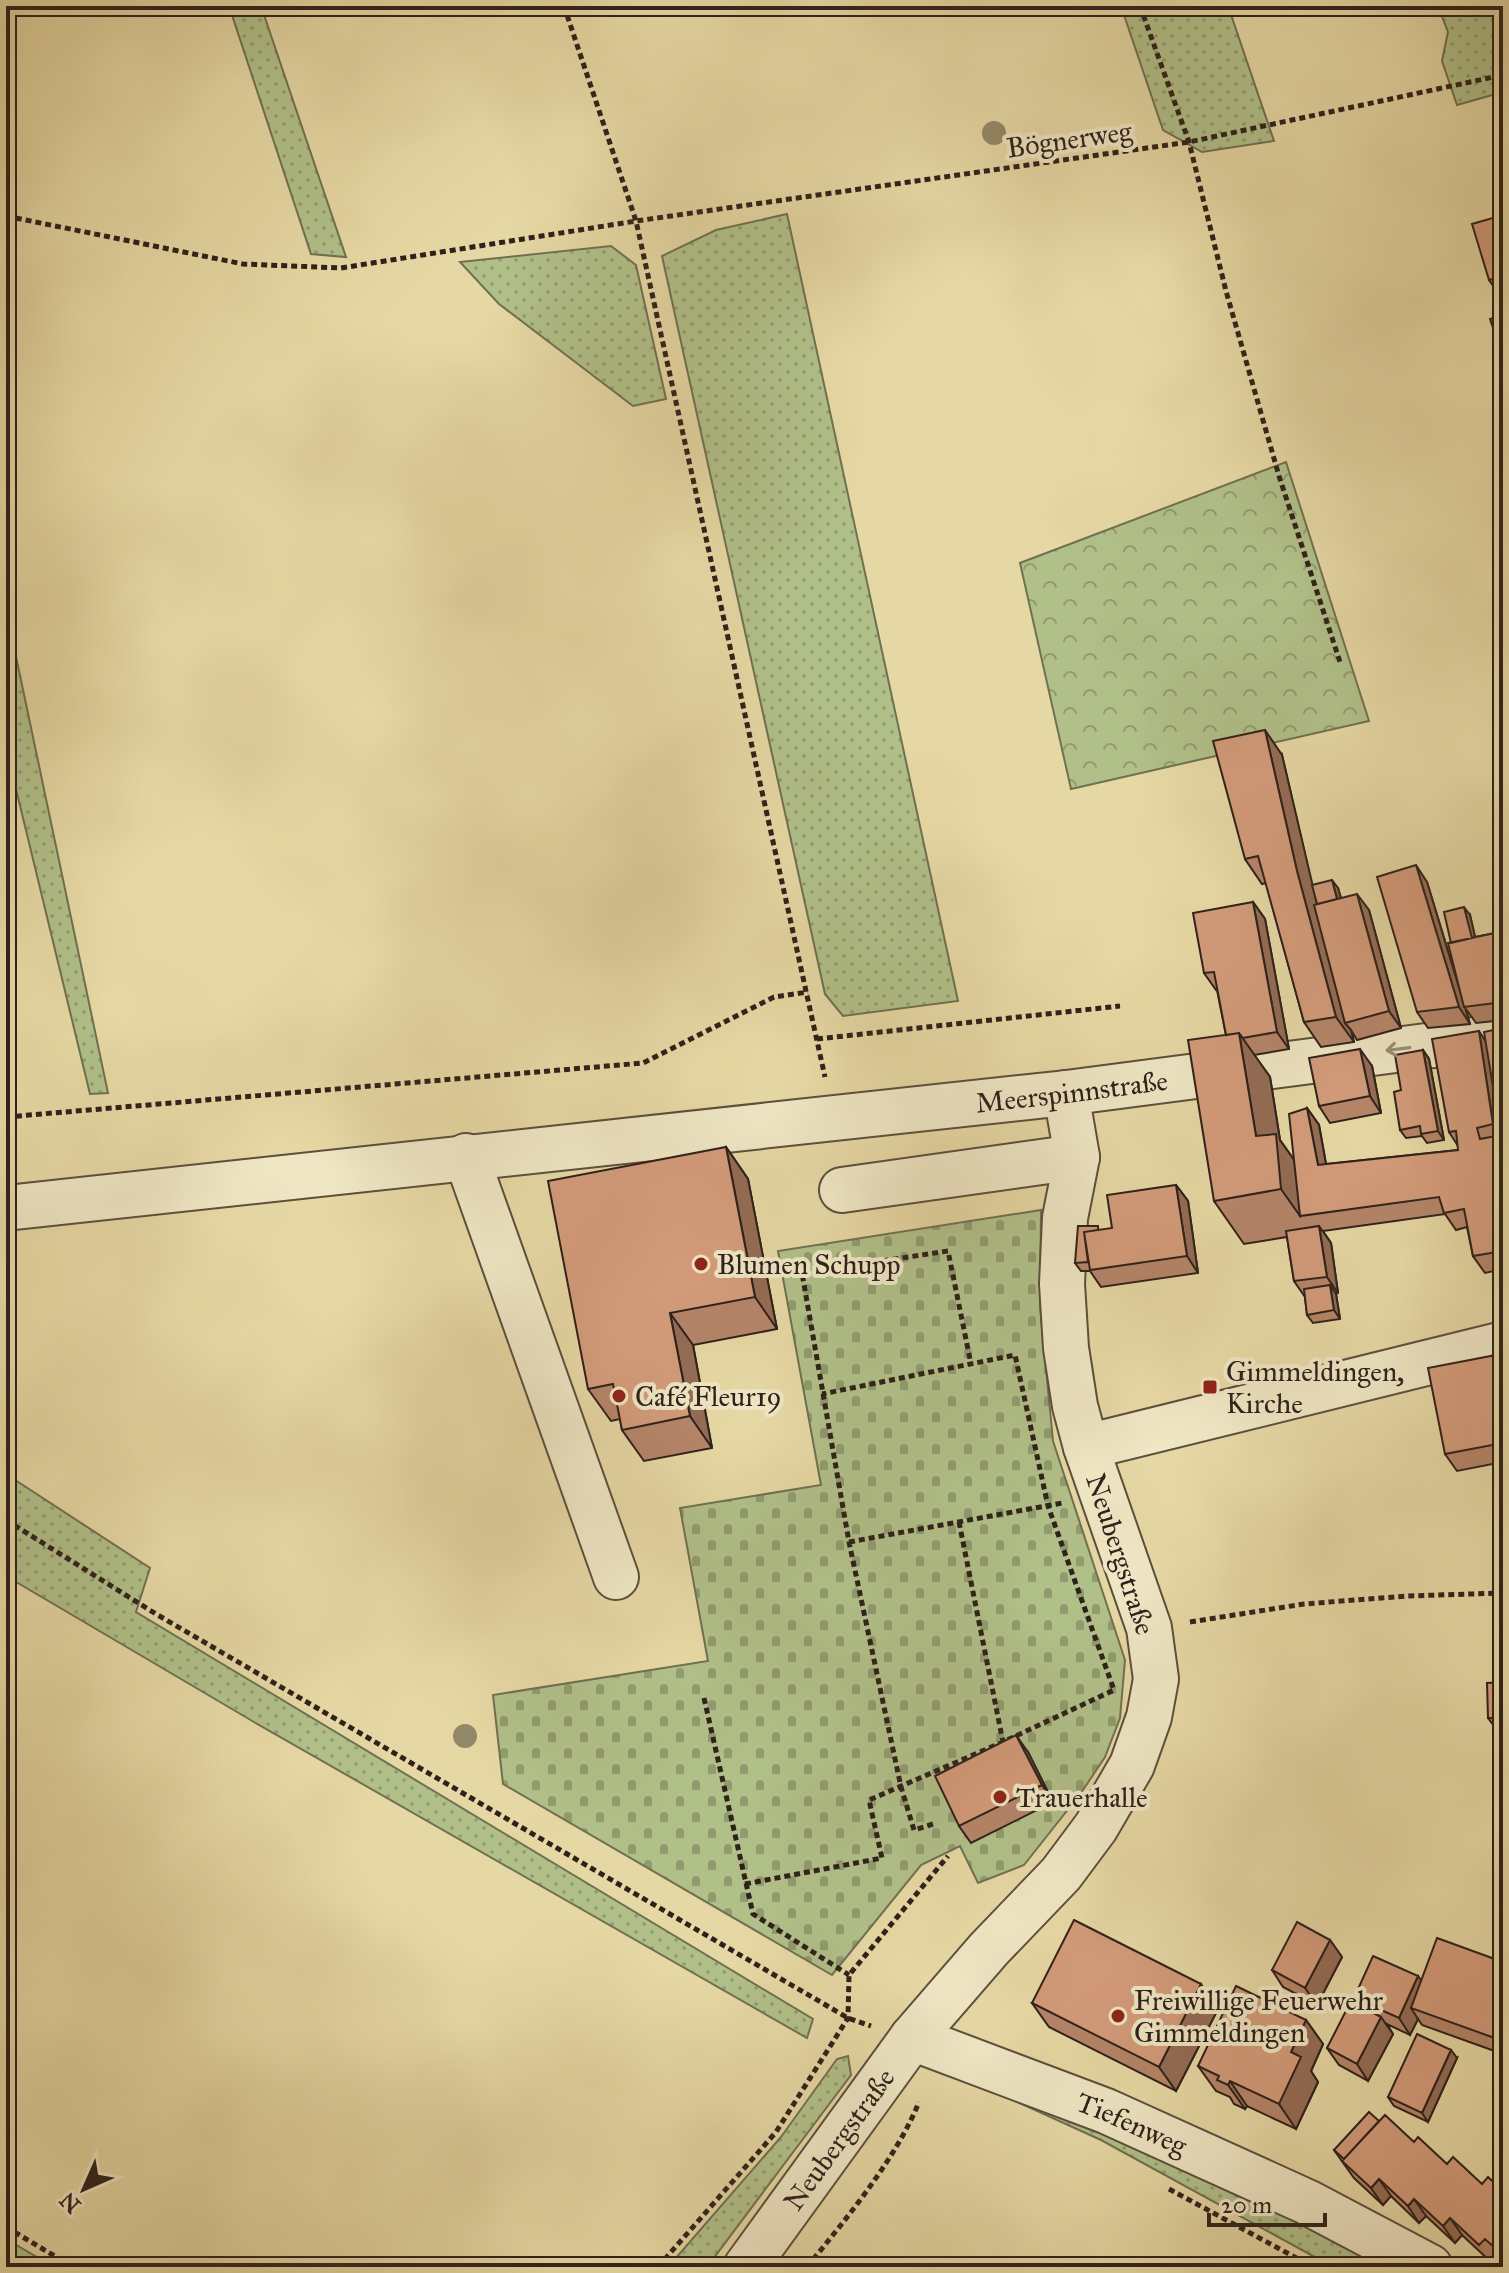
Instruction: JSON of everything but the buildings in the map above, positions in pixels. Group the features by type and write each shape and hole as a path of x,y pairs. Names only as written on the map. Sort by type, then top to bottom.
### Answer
{"street":[{"name":"Meerspinnstraße","path":"6,1208 1150,1084 1276,1064 1503,1036"},
{"name":"Neubergstraße","path":"746,2267 912,2038 989,1949 1061,1874 1096,1827 1132,1765 1149,1717 1156,1679 1149,1628 1086,1447 1068,1363 1062,1284 1065,1218 1077,1157 1066,1093"},
{"path":"466,1156 616,1577"},
{"path":"842,1190 1077,1157"},
{"path":"1086,1447 1503,1344"},
{"name":"Tiefenweg","path":"912,2038 1106,2111 1307,2202 1430,2267"}],"path":[{"path":"564,6 636,221 808,992 833,1119"},
{"path":"1140,6 1189,142 1226,291 1279,476 1341,665"},
{"name":"Bögnerweg","path":"6,216 243,264 341,268 636,221 1189,142 1503,75"},
{"path":"6,1117 643,1063 774,997 808,992"},
{"path":"817,1039 1120,1006"},
{"path":"933,1824 914,1830 901,1787 849,1542 802,1273 948,1251 971,1364"},
{"path":"745,1884 882,1858 869,1800 1114,1690 1048,1506 1015,1355 822,1394"},
{"path":"849,1542 1102,1494"},
{"path":"6,1520 156,1614 848,2018"},
{"path":"959,1522 1003,1742"},
{"path":"1149,1628 1304,1604 1503,1593"},
{"path":"704,1698 753,1914 849,1975"},
{"path":"658,2267 776,2132 848,2018 849,1975 948,1856"},
{"path":"1161,2184 1313,2267"},
{"path":"6,2227 73,2267"}],"green space":[{"path":"229,6 261,6 346,257 311,254"},
{"path":"1121,6 1228,6 1274,141 1202,152 1163,130"},
{"path":"1438,6 1503,6 1503,92 1457,105 1442,61 1448,32"},
{"path":"787,214 958,1001 843,1016 825,994 662,256 716,230"},
{"path":"611,246 636,265 666,399 633,406 499,304 460,262"},
{"path":"1286,462 1369,721 1071,789 1020,563"},
{"path":"14,647 108,1093 90,1094 6,748 6,648"},
{"path":"1041,1210 1040,1306 1053,1441 1125,1660 1120,1718 1105,1757 1024,1865 978,1883 960,1846 921,1865 832,1975 503,1784 493,1695 708,1661 680,1508 821,1485 778,1251"},
{"path":"6,1474 150,1568 136,1612 813,2019 807,2038 254,1722 6,1576"},
{"path":"848,2056 851,2075 707,2267 668,2267 781,2137 837,2059"},
{"path":"956,2074 1133,2133 1398,2267 1333,2267 1101,2140"},
{"path":"6,2239 54,2267 6,2267"}],"place":[{"name":"Blumen Schupp","path":"701,1264"},
{"name":"Gimmeldingen, Kirche","path":"1210,1387"},
{"name":"Café Fleur19","path":"619,1396"},
{"name":"Trauerhalle","path":"1000,1797"},
{"name":"Freiwillige Feuerwehr Gimmeldingen","path":"1118,2016"}]}
